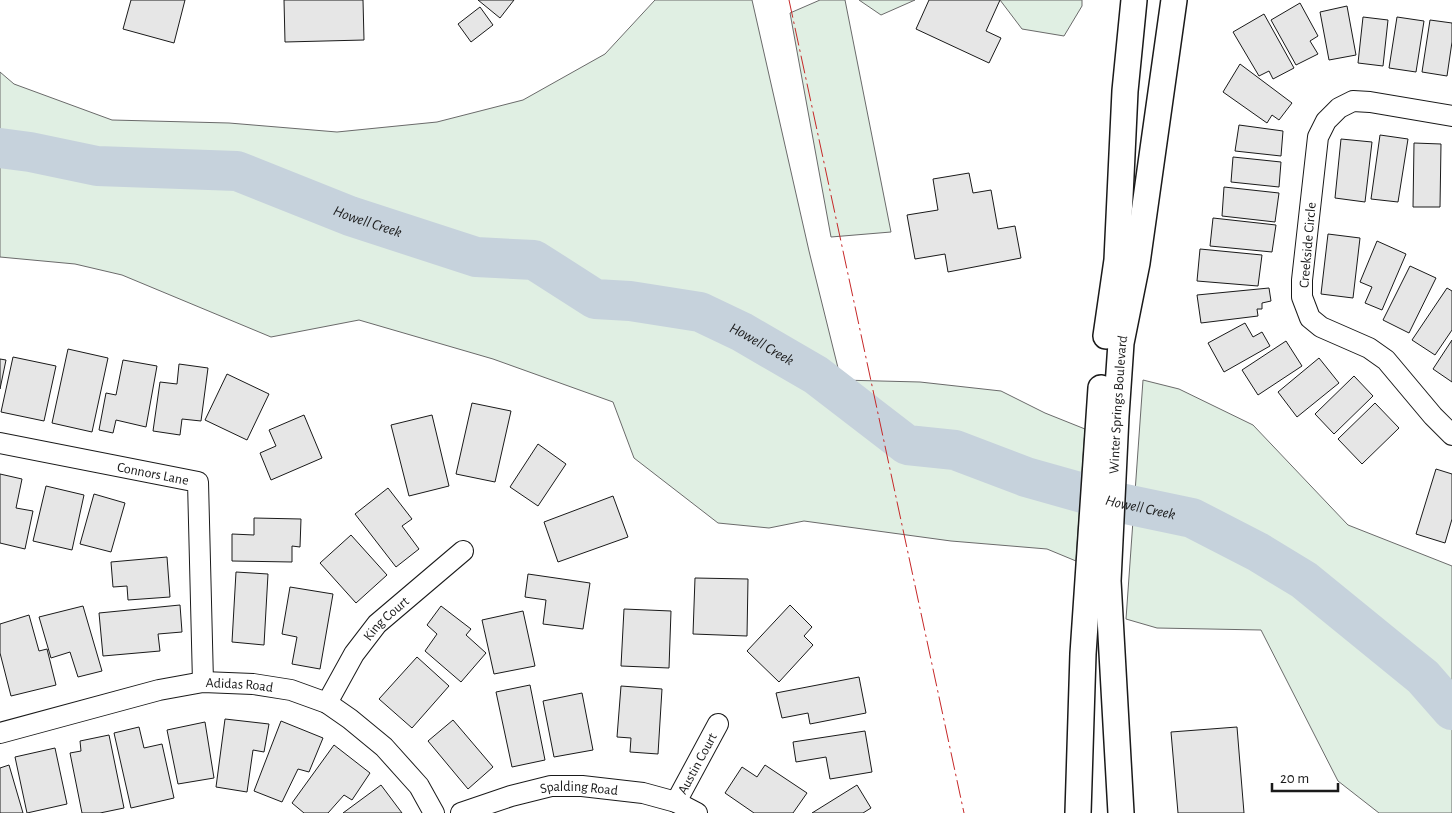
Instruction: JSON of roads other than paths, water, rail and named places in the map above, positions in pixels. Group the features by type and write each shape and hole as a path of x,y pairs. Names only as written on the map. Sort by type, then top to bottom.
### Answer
{"street":[{"name":"Winter Springs Boulevard","path":"1078,813 1083,654 1102,503 1107,414 1106,340 1118,260 1125,91 1134,0"},
{"name":"Winter Springs Boulevard","path":"1107,414 1137,263 1174,0"},
{"name":"Creekside Circle","path":"1452,116 1370,102 1353,101 1339,108 1326,121 1318,137 1302,280 1302,297 1310,318 1321,327 1369,348 1386,360 1433,416 1452,435"},
{"name":"Connors Lane","path":"0,443 198,482 203,682"},
{"name":"Winter Springs Boulevard","path":"1102,503 1121,813"},
{"name":"King Court","path":"327,703 354,654 377,624 464,551"},
{"name":"Adidas Road","path":"0,732 159,690 203,682 253,684 291,690 327,703 350,719 384,748 419,786 434,813"},
{"name":"Austin Court","path":"676,802 718,724"},
{"name":"Spalding Road","path":"461,813 511,796 551,786 582,786 644,793 676,802 697,813"}],"waterway":[{"name":"Howell Creek","path":"0,148 30,152 97,166 237,171 350,216 476,257 534,260 595,299 630,301 700,312 742,332 816,375 907,445 955,450 1026,477 1111,501 1192,518 1258,552 1304,580 1423,677 1452,710"}]}
